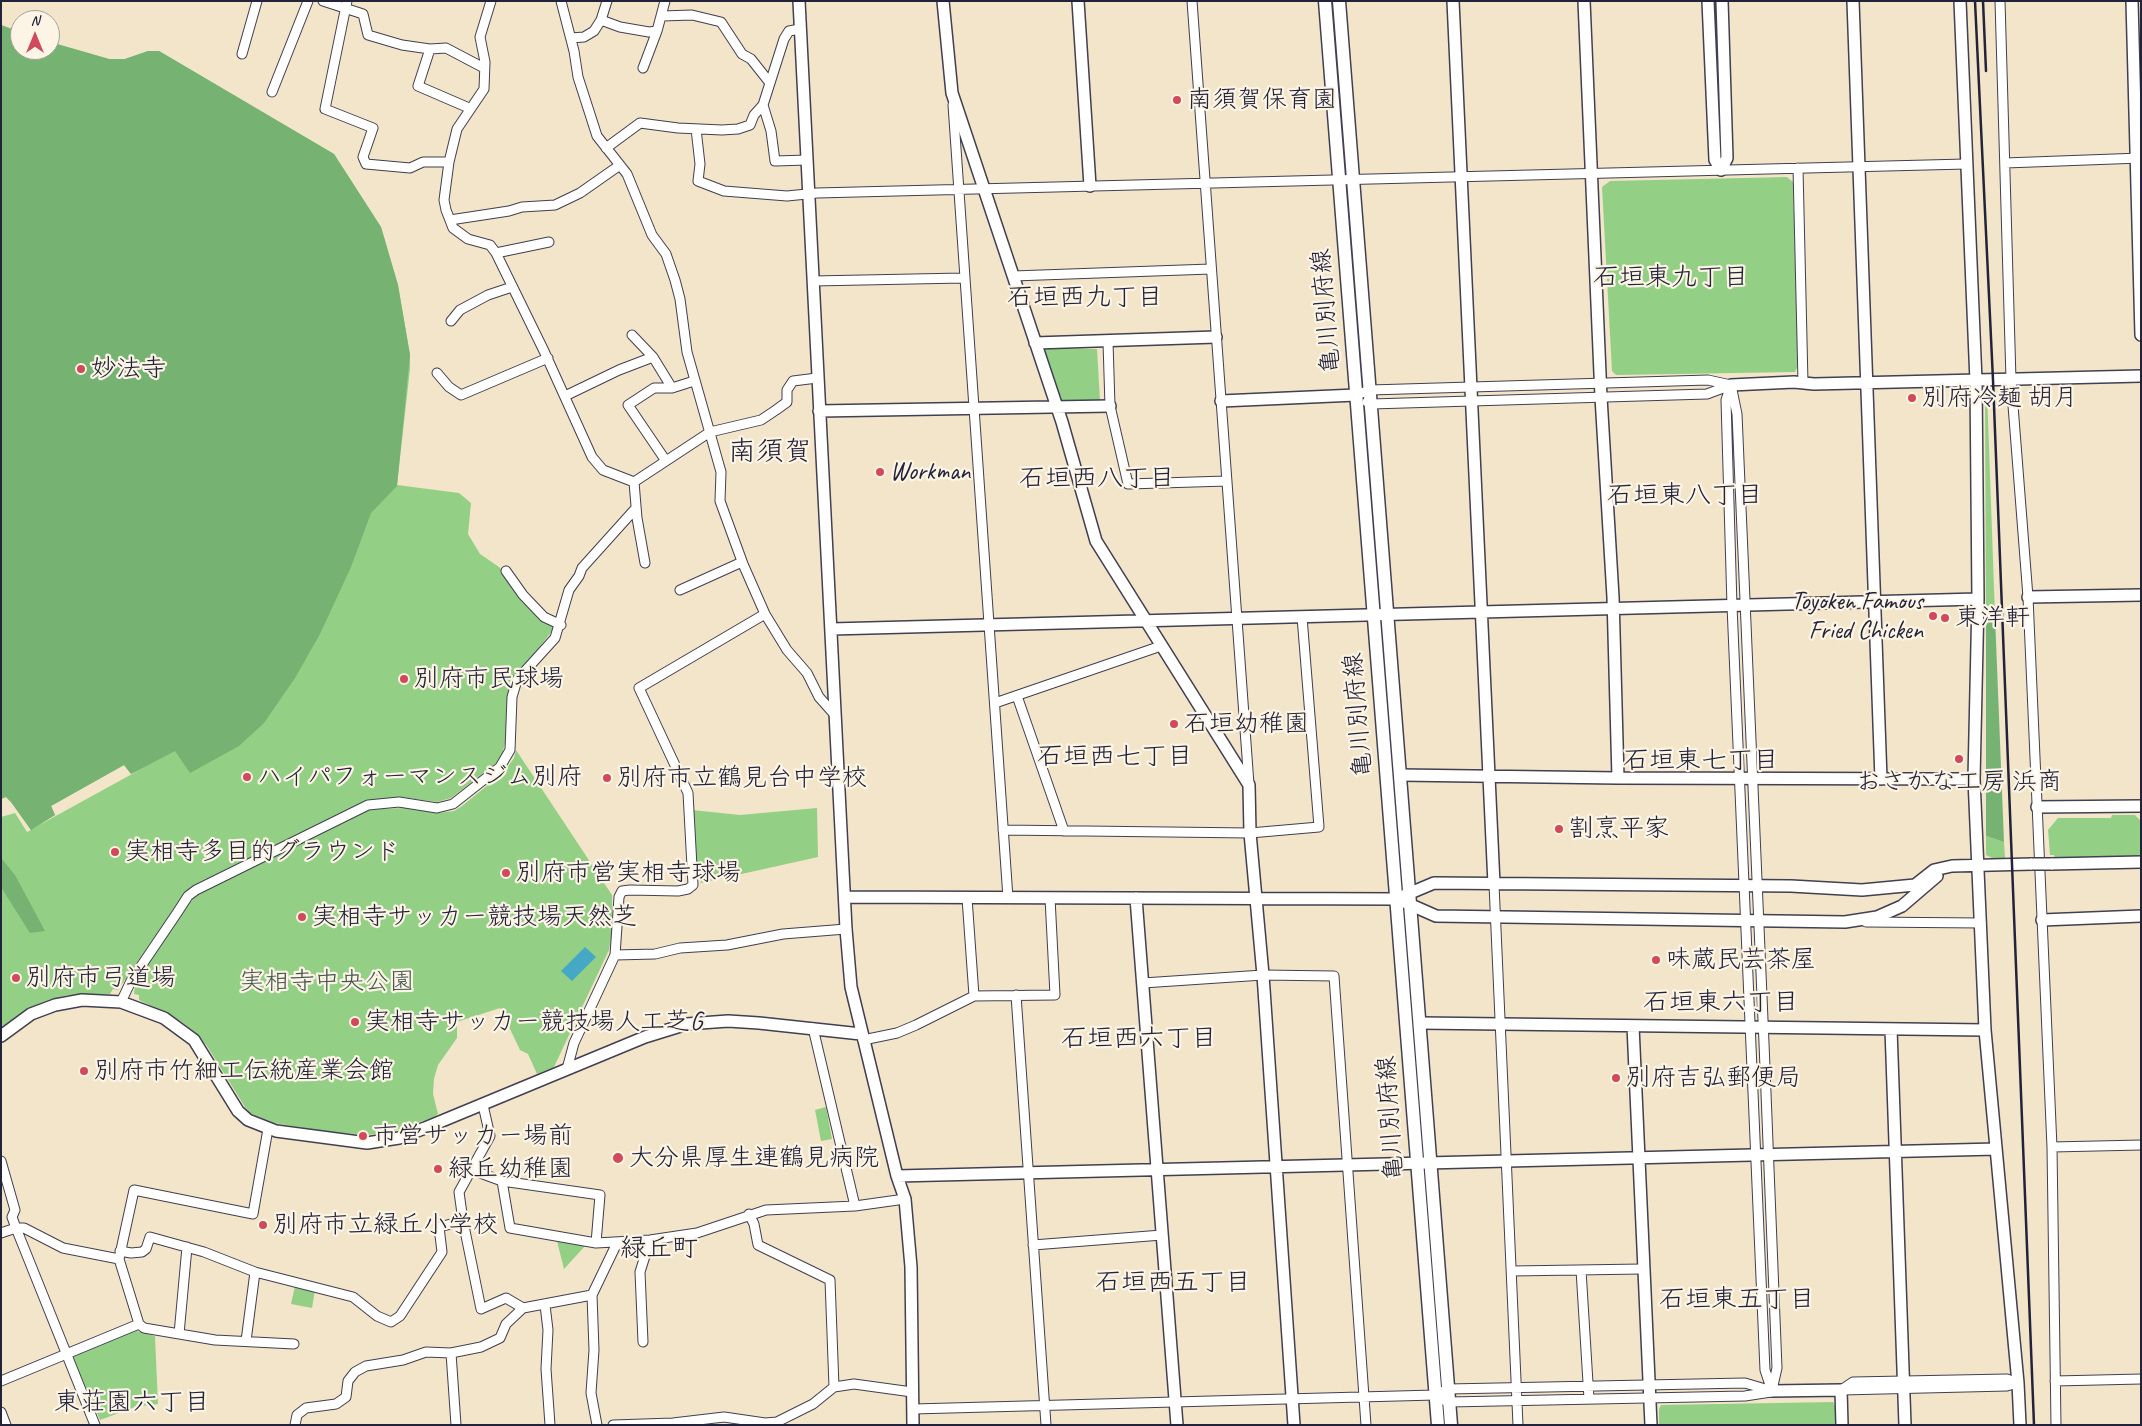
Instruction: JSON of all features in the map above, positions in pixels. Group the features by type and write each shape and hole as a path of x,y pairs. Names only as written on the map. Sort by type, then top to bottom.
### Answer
{"main road":[{"name":"亀川別府線","path":"1325,1 1438,1425"},
{"name":"亀川別府線","path":"1339,1 1451,1425"}],"street":[{"path":"242,54 257,1"},
{"path":"272,92 308,1"},
{"path":"323,1 347,5 363,14 368,35 430,49 446,48 484,68"},
{"path":"491,1 480,37 484,68 484,89 469,108 457,129 448,162 444,200 453,228 468,239 490,245 496,254 548,358 592,457 603,470 634,482"},
{"path":"561,1 571,38 578,77 586,96 590,117 597,136 627,174 652,235 666,254 669,262 680,299 684,334 694,381 720,472 720,501 742,562 765,614 786,650 806,673 819,697 835,715"},
{"path":"571,38 584,37 594,31 601,20 607,1"},
{"path":"643,68 662,16 665,1"},
{"path":"799,1 846,929 851,987 897,1176 905,1199 911,1267 913,1425"},
{"path":"943,1 952,93 963,278 1008,898"},
{"path":"1078,1 1090,186"},
{"path":"1192,1 1249,785 1250,833 1263,975 1294,1425"},
{"path":"1454,1 1518,1425"},
{"path":"1584,1 1618,778"},
{"path":"1708,1 1715,160 1721,170"},
{"path":"1721,170 1727,158 1722,1"},
{"path":"1853,1 1881,779"},
{"path":"1960,1 1976,381 1978,599 1974,779 1985,1030 2018,1383 2020,1425"},
{"path":"2000,1 2011,380 2028,597 2052,1147 2056,1425"},
{"path":"2132,1 2138,159 2141,335"},
{"path":"347,5 325,109 373,128 363,157 366,164 410,168 422,162 448,162"},
{"path":"662,16 692,15 721,22 742,54 751,59 770,83"},
{"path":"601,20 620,27 649,32 657,31"},
{"path":"606,148 640,123 696,129 738,129 750,125 754,115 763,105 784,39 789,31 800,29"},
{"path":"430,49 418,86 469,108"},
{"path":"952,93 1057,407 1096,541 1249,785"},
{"path":"763,105 771,131 775,161 807,160"},
{"path":"696,129 700,164 698,181 724,191 787,196 809,193 985,188 1966,164"},
{"path":"2005,163 2138,159"},
{"path":"450,220 509,211 522,207 554,205 580,193 620,165"},
{"path":"1798,168 1804,382"},
{"path":"496,254 549,242"},
{"path":"1013,276 1211,269"},
{"path":"813,281 963,278"},
{"path":"450,321 460,310 488,295 512,287"},
{"path":"632,335 653,357 672,388"},
{"path":"1035,343 1216,337"},
{"path":"1108,342 1110,406 1128,484 1227,481"},
{"path":"565,396 619,370 653,357"},
{"path":"437,373 449,387 461,395 548,358"},
{"path":"1221,401 1356,395 1370,390 1708,380 1731,385 2141,376"},
{"path":"634,482 710,432 761,420 787,402 787,390 792,381 817,378"},
{"path":"666,461 628,405 654,388 672,388 694,381"},
{"path":"1356,395 1371,404 1707,394 1731,385"},
{"path":"1731,385 1737,414 1764,1028 1777,1368 1772,1391"},
{"path":"1731,385 1726,408 1732,606 1766,1370 1772,1391"},
{"path":"819,411 1110,406"},
{"path":"634,482 636,508 645,563"},
{"path":"120,1002 131,981 185,900 196,890 368,805 399,802 437,808 453,804 500,767 510,750 512,697 517,680 555,638 569,590 580,576 582,568 636,508"},
{"path":"680,590 742,562"},
{"path":"506,571 523,596 544,617 560,626"},
{"path":"2028,597 2141,595"},
{"path":"831,629 1978,599"},
{"path":"567,1069 574,1043 615,955 619,897 622,892 630,890 678,891 688,889 693,885 688,793 639,688 765,614"},
{"path":"1003,830 1250,833 1319,826 1302,617"},
{"path":"995,704 1161,646"},
{"path":"1017,696 1064,831"},
{"path":"1400,775 1740,779 1974,779"},
{"path":"2037,807 2141,806"},
{"path":"1410,899 1434,883 1757,886 1862,890 1915,885 1934,870 1945,867 2141,862"},
{"path":"1845,922 1878,916 1902,906 1945,867"},
{"path":"845,897 1410,899 1436,916 1981,924"},
{"path":"967,898 974,996"},
{"path":"1,1036 31,1014 55,1005 82,1000 120,1002 164,1018 187,1034 201,1048 238,1111 248,1120 268,1129 345,1141 383,1142 425,1128 645,1037 686,1024 728,1021 797,1025 862,1037 897,1033 916,1026 974,996 1055,995 1050,898"},
{"path":"1136,898 1177,1425"},
{"path":"2042,920 2141,916"},
{"path":"615,955 654,954 680,948 727,945 783,934 846,929"},
{"path":"1143,983 1263,975 1334,976 1366,1425"},
{"path":"1016,995 1046,1425"},
{"path":"1420,1024 1985,1030"},
{"path":"1633,1026 1642,1269 1651,1425"},
{"path":"812,1028 855,1206"},
{"path":"1891,1029 1906,1425"},
{"path":"483,1104 490,1136 459,1192 463,1222 481,1309 506,1298 523,1308"},
{"path":"268,1129 252,1214 134,1190 119,1255 139,1324 144,1328 215,1340 294,1344"},
{"path":"2052,1147 2141,1145"},
{"path":"897,1176 1996,1149"},
{"path":"1,1161 15,1210 12,1217 95,1425"},
{"path":"472,1170 502,1181 600,1195 596,1243"},
{"path":"502,1181 510,1228 596,1243 650,1240 697,1233 749,1214 766,1210 855,1206 905,1199"},
{"path":"1,1213 12,1217"},
{"path":"749,1214 754,1224 758,1246 830,1280 834,1387"},
{"path":"1,1233 16,1228 24,1228 63,1248 119,1255 142,1252 146,1249 150,1237 186,1247 255,1272 353,1297 377,1316 391,1322 400,1316 442,1252 439,1227 463,1222"},
{"path":"1033,1245 1162,1235"},
{"path":"643,1342 640,1272 650,1240"},
{"path":"598,1425 592,1393 594,1350 592,1295 617,1243"},
{"path":"179,1334 186,1247"},
{"path":"1512,1271 1642,1269"},
{"path":"1581,1270 1588,1399"},
{"path":"246,1341 255,1272"},
{"path":"304,1425 295,1425 296,1415 306,1408 336,1404 346,1397 348,1381 355,1372 366,1366 403,1360 426,1352 451,1353 481,1347 500,1338 506,1324 523,1308 592,1295"},
{"path":"545,1305 548,1330 546,1369 550,1425"},
{"path":"1,1381 139,1324"},
{"path":"451,1353 456,1425"},
{"path":"2055,1381 2141,1379"},
{"path":"913,1409 1435,1395 1448,1389 1588,1386 1745,1383 1772,1391"},
{"path":"1435,1395 1449,1402 1649,1398 1745,1396 1772,1391 1841,1390 1904,1386 2008,1386 2018,1383"},
{"path":"613,1425 673,1423 724,1417 765,1423 777,1422 813,1404 834,1387 863,1385 912,1392"},
{"path":"1841,1390 1842,1425"},
{"path":"1,1412 6,1425"}],"green space":[{"path":"1,25 10,28 10,60 60,60 60,45 109,59 125,59 148,51 159,51 334,154 381,227 398,285 410,355 410,369 397,485 459,493 471,503 468,534 480,554 499,567 556,626 512,682 508,697 505,743 502,755 496,763 451,798 437,802 400,797 366,801 198,883 182,897 118,990 113,989 110,994 68,995 48,1000 29,1008 1,1027 1,817 15,813 27,832 31,830 6,797 1,799","holes":["124,765 131,774 143,768 32,829 55,815 51,806"]},
{"path":"1,25 10,28 10,60 60,60 60,45 109,59 125,59 148,51 159,51 334,154 381,227 398,285 410,355 397,486 371,513 351,567 320,634 295,678 264,723 239,746 190,773 175,751 131,774 124,765 51,806 55,815 31,830 11,802 6,797 1,799"},
{"path":"1787,177 1793,182 1798,366 1795,372 1616,375 1612,371 1602,187 1610,181"},
{"path":"1043,348 1097,349 1100,401 1059,401"},
{"path":"1985,391 1987,391 1995,616 1986,619"},
{"path":"1995,616 2004,842 1986,836 1986,619"},
{"name":"実相寺中央公園","path":"516,750 612,895 612,933 609,950 554,1067 537,1074 528,1054 520,1050 500,1008 457,1022 457,1038 438,1065 434,1079 433,1094 438,1114 434,1117 388,1133 366,1135 321,1131 274,1123 250,1113 207,1046 196,1033 182,1022 139,1000 139,995 134,994 135,983 189,903 199,894 370,809 406,808 437,813 454,811 504,772 514,758"},
{"path":"817,808 818,857 701,883 695,858 692,810 740,815"},
{"path":"2112,815 2135,815 2141,821 2141,854 2136,856 2055,858 2054,855 2050,855 2048,830 2058,818 2111,818"},
{"path":"1986,836 2004,842 2005,858 1994,859 1986,855"},
{"path":"1,858 15,875 45,931 30,933 1,887"},
{"path":"826,1107 832,1139 821,1141 815,1110"},
{"path":"557,1241 585,1246 564,1269"},
{"path":"295,1286 315,1290 312,1308 291,1304"},
{"path":"133,1330 155,1336 158,1404 135,1407 100,1420 72,1356"},
{"path":"1833,1402 1836,1425 1659,1425 1659,1409 1661,1405"}],"water":[{"path":"585,947 596,957 572,981 561,971"}],"railway":[{"path":"1975,1 1993,380 2034,1425"},
{"path":"1983,1 1986,71"}],"place":[{"name":"南須賀保育園","path":"1177,100"},
{"name":"妙法寺","path":"81,369"},
{"name":"別府冷麺 胡月","path":"1912,398"},
{"name":"Workman","path":"880,472"},
{"name":"Toyoken Famous Fried Chicken","path":"1933,616"},
{"name":"東洋軒","path":"1945,618"},
{"name":"別府市民球場","path":"404,679"},
{"name":"石垣幼稚園","path":"1174,724"},
{"name":"おさかな工房 浜商","path":"1959,759"},
{"name":"ハイパフォーマンスジム別府","path":"247,777"},
{"name":"別府市立鶴見台中学校","path":"607,778"},
{"name":"割烹平家","path":"1559,829"},
{"name":"実相寺多目的グラウンド","path":"115,852"},
{"name":"別府市営実相寺球場","path":"506,873"},
{"name":"実相寺サッカー競技場天然芝","path":"302,917"},
{"name":"味蔵民芸茶屋","path":"1656,960"},
{"name":"別府市弓道場","path":"16,978"},
{"name":"実相寺サッカー競技場人工芝G","path":"355,1022"},
{"name":"別府市竹細工伝統産業会館","path":"84,1071"},
{"name":"別府吉弘郵便局","path":"1616,1078"},
{"name":"市営サッカー場前","path":"363,1136"},
{"name":"大分県厚生連鶴見病院","path":"618,1158"},
{"name":"緑丘幼稚園","path":"438,1169"},
{"name":"別府市立緑丘小学校","path":"263,1225"}],"district":[{"name":"石垣東九丁目","path":"1671,278"},
{"name":"石垣西九丁目","path":"1085,298"},
{"name":"南須賀","path":"770,453"},
{"name":"石垣西八丁目","path":"1097,479"},
{"name":"石垣東八丁目","path":"1685,496"},
{"name":"石垣西七丁目","path":"1115,757"},
{"name":"石垣東七丁目","path":"1701,761"},
{"name":"石垣東六丁目","path":"1721,1003"},
{"name":"石垣西六丁目","path":"1139,1039"},
{"name":"緑丘町","path":"659,1249"},
{"name":"石垣西五丁目","path":"1173,1283"},
{"name":"石垣東五丁目","path":"1737,1300"},
{"name":"東荘園六丁目","path":"132,1403"}]}
